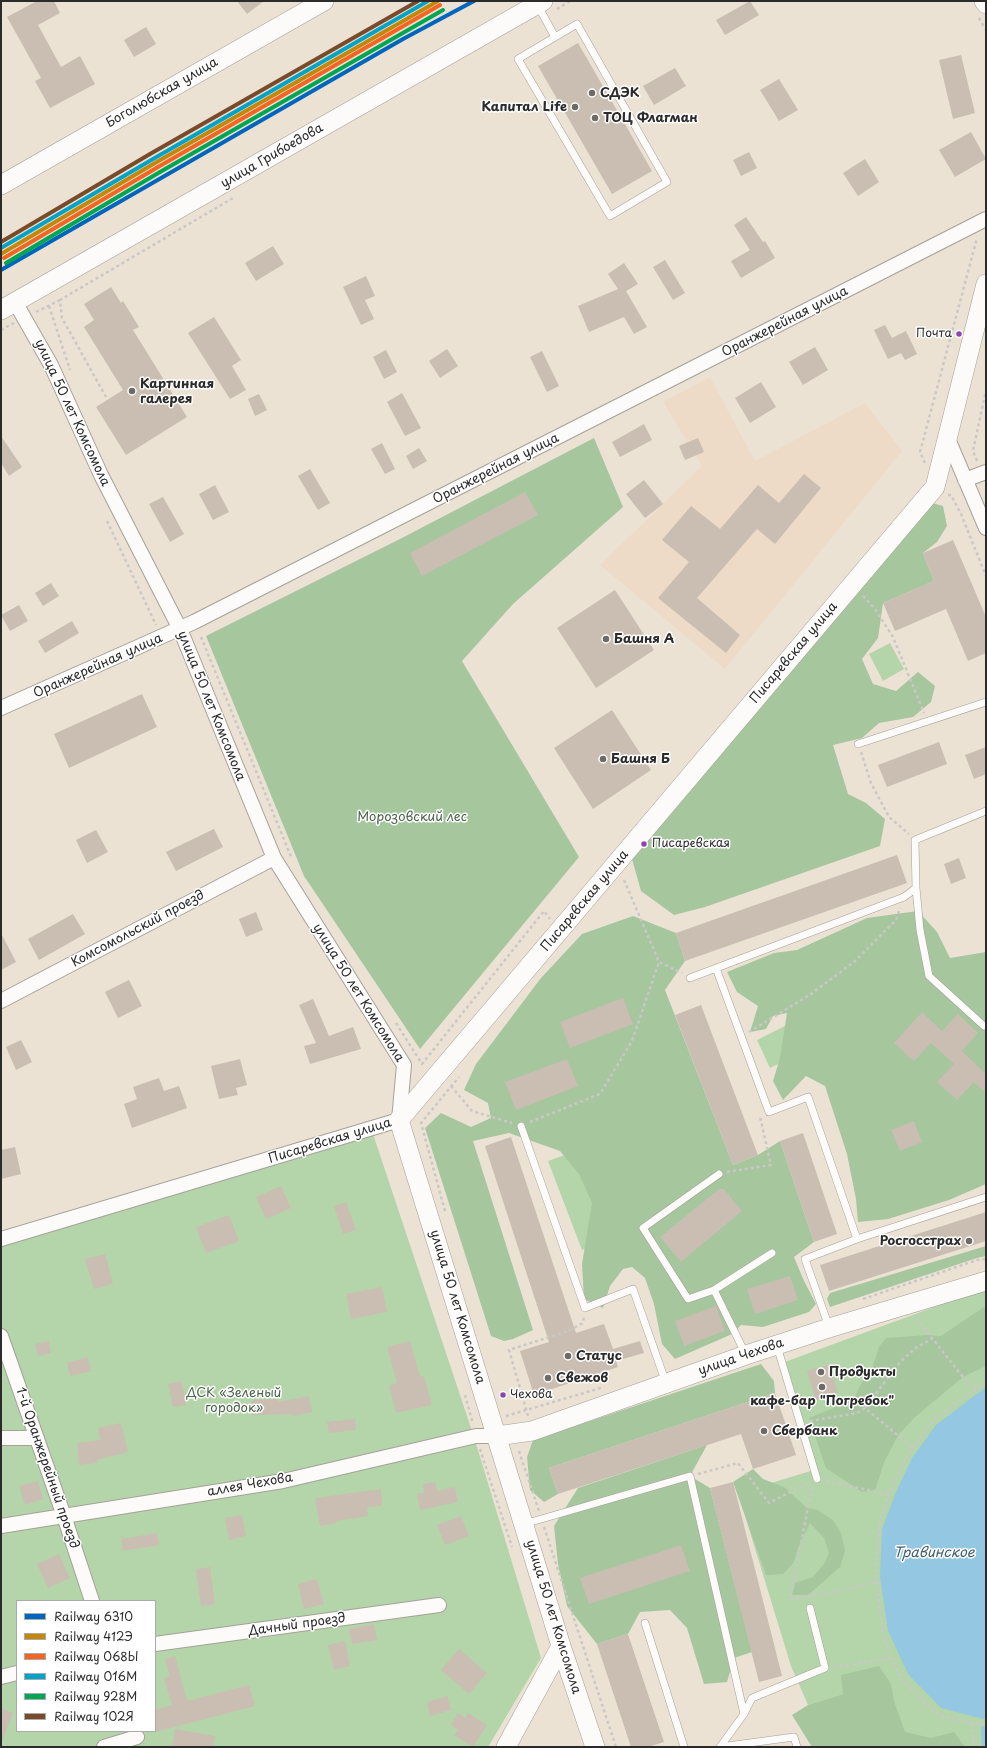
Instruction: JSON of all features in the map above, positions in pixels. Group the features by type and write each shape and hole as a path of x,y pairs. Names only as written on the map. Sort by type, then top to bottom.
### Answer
{"street":[{"name":"Боголюбская улица","path":"1,185 324,1"},
{"name":"улица Грибоедова","path":"8,306 541,7"},
{"name":"Оранжерейная улица","path":"1,708 180,629 984,220"},
{"name":"Писаревская улица","path":"1,1239 399,1120 935,487 986,284"},
{"name":"улица 50 лет Комсомола","path":"8,306 51,365 101,475 180,629 274,858 404,1065 399,1120 505,1434 533,1522 561,1646 595,1747"},
{"path":"948,439 986,528"},
{"path":"965,480 983,473"},
{"name":"Комсомольский проезд","path":"1,1001 274,858"},
{"name":"улица Чехова","path":"505,1434 532,1431 746,1355 829,1328 986,1281"},
{"name":"1-й Оранжерейный проезд","path":"1,1336 92,1600"},
{"name":"аллея Чехова","path":"1,1526 283,1481 476,1436 505,1434"},
{"path":"1,1438 37,1438"},
{"name":"Дачный проезд","path":"156,1644 439,1605"},
{"path":"506,1747 561,1646"},
{"path":"1,1677 16,1673"},
{"path":"104,1747 138,1738"}],"lane":[{"path":"541,7 555,37"},
{"path":"577,24 667,182 610,216 518,58 555,37 577,24"},
{"path":"858,744 986,702"},
{"path":"984,1026 928,976 920,930 916,888 915,840 986,811"},
{"path":"690,978 904,897 916,888"},
{"path":"716,968 769,1112 808,1097 857,1240"},
{"path":"521,1126 585,1308 633,1289 666,1383"},
{"path":"719,1174 643,1228 688,1299 714,1290 772,1253"},
{"path":"829,1328 805,1259 986,1197"},
{"path":"714,1290 746,1355"},
{"path":"777,1345 817,1479"},
{"path":"533,1522 690,1476 744,1714"},
{"path":"720,1747 744,1714 752,1698 825,1668 810,1608"},
{"path":"645,1623 684,1747"},
{"path":"720,1747 794,1737 797,1747"}],"path":[{"path":"541,7 570,1"},
{"path":"106,396 62,318 60,300 236,196"},
{"path":"984,220 920,452 935,487 951,495 961,514 986,576"},
{"path":"983,473 973,451 986,390"},
{"path":"858,601 863,595 875,609 893,637 908,669 928,721"},
{"path":"201,637 294,863"},
{"path":"858,744 871,783 889,817 915,840"},
{"path":"619,885 624,879 659,962 690,978"},
{"path":"741,1037 811,994 854,962 896,920 904,897"},
{"path":"392,1017 422,1064 544,911"},
{"path":"451,1086 472,1112 521,1126 600,1094 632,1041 659,962"},
{"path":"446,1214 421,1123 461,1074"},
{"path":"719,1174 771,1165 760,1117 769,1112"},
{"path":"860,1300 977,1260 986,1259"},
{"path":"532,1431 509,1350 568,1331 583,1323 585,1308"},
{"path":"913,1315 963,1377 977,1389"},
{"path":"800,1423 857,1413 865,1408 900,1362 917,1348 932,1339"},
{"path":"986,1383 933,1421 913,1448 888,1494 878,1526 877,1582 883,1636 891,1658 903,1680 938,1715 972,1723 986,1724"},
{"path":"503,1417 607,1386"},
{"path":"463,1387 476,1436 513,1549"},
{"path":"865,1408 913,1448"},
{"path":"505,1434 533,1522 616,1747"},
{"path":"690,1476 738,1463 769,1503 814,1480 790,1599 823,1594 877,1582"},
{"path":"817,1479 888,1494"},
{"path":"825,1668 891,1658"},
{"path":"972,1723 974,1747"}],"shaded area":[{"path":"710,377 755,461 865,403 902,451 725,669 600,565 702,466 663,402"}],"green space":[{"name":"Морозовский лес","path":"594,438 623,507 513,604 462,661 579,857 420,1049 304,876 206,636 398,540"},
{"path":"928,502 943,506 947,526 937,542 923,553 934,581 883,603 878,638 862,659 873,684 896,691 918,672 935,686 931,702 913,717 879,723 862,738 833,745 848,794 866,803 885,819 880,846 705,907 674,915 641,891 632,859"},
{"path":"890,643 904,669 883,681 869,654"},
{"path":"918,911 937,932 950,958 986,952 986,1184 949,1200 888,1219 858,1222 856,1199 847,1154 825,1086 806,1076 783,1100 773,1081 780,1058 787,1013 773,1016 766,1029 750,1032 758,1006 737,992 727,972 774,953 797,950 867,918"},
{"path":"633,916 676,933 685,961 665,990 733,1165 758,1155 780,1141 814,1242 794,1257 816,1304 809,1312 763,1327 741,1325 732,1334 675,1359 662,1344 654,1304 645,1278 632,1267 623,1269 610,1286 603,1308 584,1299 582,1264 592,1203 579,1174 560,1151 509,1133 473,1141 533,1330 513,1339 504,1341 491,1336 425,1128 441,1113 471,1127 491,1118 488,1103 464,1090 476,1064 541,978 582,934"},
{"path":"791,1023 805,1051 770,1068 757,1040"},
{"name":"ДСК «Зеленый городок»","path":"373,1134 474,1437 541,1658 488,1747 1,1747 1,1244"},
{"path":"593,1145 626,1233 582,1250 548,1161"},
{"path":"986,1246 986,1256 830,1307 827,1299 830,1293"},
{"path":"986,1288 986,1747 893,1747 843,1694 808,1705 791,1666 738,1493 814,1470 782,1363"},
{"path":"984,1307 986,1311 986,1366 963,1377 915,1417 899,1434 885,1460 875,1490 862,1492 826,1468 809,1418 853,1400 861,1384 873,1366 879,1347 886,1338 927,1335 941,1336"},
{"path":"761,1364 774,1381 775,1393 549,1468 558,1494 544,1502 530,1490 527,1457 533,1440"},
{"path":"707,1445 690,1476 710,1488 752,1652 734,1658 727,1682 704,1684 687,1628 670,1610 640,1612 628,1634 597,1644 567,1606 558,1564 554,1526 578,1488"},
{"path":"753,1469 763,1479 784,1487 807,1508 818,1510 833,1520 841,1533 845,1551 840,1567 808,1595 792,1595 795,1583 813,1577 824,1564 829,1553 824,1538 810,1523 798,1548 794,1562 783,1574 766,1575 733,1482"},
{"path":"879,1666 891,1684 894,1701 905,1732 931,1738 954,1732 965,1747 812,1747 792,1715 808,1705 843,1694 841,1675"}],"water":[{"name":"Травинское","path":"986,1387 986,1718 983,1719 941,1708 908,1674 888,1631 880,1577 882,1529 896,1492 912,1458 936,1425"}],"building":[{"path":"37,1 54,1 60,13 38,25 61,67 80,56 95,84 50,108 35,81 41,78 7,17"},
{"path":"237,1 264,1 247,14"},
{"path":"750,1 759,15 725,35 716,20"},
{"path":"146,27 156,44 134,57 124,40"},
{"name":"ТОЦ Флагман","path":"578,43 652,171 612,194 538,66"},
{"path":"961,55 975,113 953,119 939,60"},
{"path":"675,68 686,86 654,105 643,86"},
{"path":"779,79 798,110 779,121 760,90"},
{"path":"971,132 986,159 955,177 939,150"},
{"path":"749,152 757,168 741,176 733,160"},
{"path":"865,159 879,182 858,196 843,173"},
{"path":"746,217 763,242 765,241 775,258 741,278 731,261 750,250 734,225"},
{"path":"273,246 284,264 256,281 245,263"},
{"path":"665,260 685,293 673,300 653,267"},
{"path":"624,263 638,284 626,291 647,327 634,334 624,317 589,332 578,306 618,289 608,274"},
{"path":"366,276 375,296 365,300 374,319 361,325 343,287"},
{"path":"111,287 121,303 123,301 139,327 133,330 187,417 126,455 96,407 123,390 84,327 94,320 84,304"},
{"path":"214,317 241,360 232,366 246,390 230,399 188,333"},
{"path":"885,325 892,338 906,331 917,354 905,360 901,353 888,359 874,330"},
{"path":"815,347 828,370 803,385 789,362"},
{"path":"447,349 458,366 440,378 429,361"},
{"path":"386,350 397,372 384,379 373,357"},
{"path":"542,351 559,386 547,392 530,357"},
{"path":"761,382 776,407 750,423 735,398"},
{"path":"402,393 421,428 405,436 387,402"},
{"path":"259,394 267,410 255,416 248,399"},
{"path":"644,424 652,440 620,457 612,442"},
{"path":"1,436 22,467 9,476 1,463"},
{"path":"698,438 704,452 685,460 679,446"},
{"path":"382,443 395,469 385,474 371,449"},
{"path":"419,448 427,461 413,469 406,456"},
{"path":"310,469 330,503 318,510 298,476"},
{"path":"804,474 821,488 775,544 757,529 697,598 740,635 726,653 658,598 689,562 662,540 691,506 720,529 758,485 779,503"},
{"path":"644,480 663,504 645,518 626,494"},
{"path":"215,485 229,512 213,520 199,494"},
{"path":"525,492 538,515 422,576 410,553"},
{"path":"163,497 184,534 170,542 149,504"},
{"path":"953,540 986,617 986,653 968,661 946,609 895,631 883,603 934,581 923,553"},
{"path":"51,583 59,596 43,606 35,593"},
{"name":"Башня А","path":"615,590 654,650 596,688 557,628"},
{"path":"19,605 28,621 10,631 1,615"},
{"path":"72,621 79,633 45,653 38,641"},
{"path":"142,694 157,727 69,768 54,734"},
{"name":"Башня Б","path":"612,710 651,770 593,809 554,748"},
{"path":"939,742 947,764 887,787 878,765"},
{"path":"986,747 986,774 974,779 965,755"},
{"path":"214,829 223,847 176,871 166,852"},
{"path":"96,830 108,852 87,863 76,840"},
{"path":"897,855 907,883 685,961 676,933"},
{"path":"959,858 966,878 951,884 944,864"},
{"path":"256,912 263,930 246,937 239,919"},
{"path":"73,914 85,934 39,960 28,939"},
{"path":"1,933 16,962 1,970"},
{"path":"129,980 142,1006 118,1018 105,992"},
{"path":"623,998 633,1024 570,1048 560,1022"},
{"path":"313,999 329,1036 353,1027 361,1049 310,1064 304,1046 316,1043 299,1005"},
{"path":"701,1005 758,1155 733,1165 675,1015"},
{"path":"922,1012 942,1031 958,1014 978,1033 962,1051 986,1074 986,1093 974,1082 957,1100 937,1082 954,1064 931,1043 914,1061 894,1043"},
{"path":"21,1040 32,1062 16,1070 6,1047"},
{"path":"240,1059 247,1085 236,1088 238,1095 219,1099 211,1066"},
{"path":"567,1059 578,1086 516,1110 505,1082"},
{"path":"159,1078 164,1091 179,1086 187,1108 132,1128 124,1104 137,1099 133,1087"},
{"path":"914,1121 922,1142 900,1151 891,1130"},
{"path":"803,1133 837,1234 814,1242 780,1141"},
{"path":"511,1137 576,1333 604,1324 613,1349 640,1341 644,1353 616,1361 618,1367 534,1395 520,1351 549,1342 485,1146"},
{"path":"15,1147 21,1174 1,1179 1,1150"},
{"path":"281,1186 291,1208 266,1219 256,1197"},
{"path":"719,1189 724,1189 742,1211 681,1262 660,1237"},
{"path":"346,1202 356,1230 343,1234 334,1206"},
{"path":"986,1212 986,1241 829,1291 820,1265"},
{"path":"229,1215 239,1241 206,1253 196,1227"},
{"path":"105,1254 113,1284 94,1289 85,1259"},
{"path":"790,1276 798,1300 755,1314 747,1289"},
{"path":"382,1287 387,1312 351,1319 346,1294"},
{"path":"716,1306 725,1331 684,1346 675,1321"},
{"path":"49,1341 51,1353 38,1356 35,1344"},
{"path":"410,1341 420,1377 424,1376 432,1405 396,1413 389,1385 397,1383 387,1347"},
{"path":"88,1357 91,1371 70,1376 67,1363"},
{"path":"830,1364 838,1393 816,1400 807,1371"},
{"path":"182,1381 186,1405 173,1407 168,1384"},
{"path":"775,1393 796,1455 753,1469 741,1434 558,1494 549,1468"},
{"path":"309,1396 312,1412 292,1416 292,1414 252,1415 252,1400 278,1399 278,1402"},
{"path":"355,1419 356,1430 329,1433 327,1422"},
{"path":"121,1423 128,1452 97,1460 97,1463 79,1465 77,1443 100,1440 98,1428"},
{"path":"38,1481 43,1499 25,1505 19,1486"},
{"path":"435,1482 437,1491 455,1487 458,1502 420,1510 417,1494 424,1493 423,1484"},
{"path":"733,1482 782,1676 759,1682 710,1488"},
{"path":"381,1489 382,1506 367,1507 368,1516 336,1521 337,1523 320,1526 315,1498"},
{"path":"242,1515 246,1536 229,1540 225,1518"},
{"path":"461,1516 469,1536 445,1545 437,1525"},
{"path":"157,1533 159,1545 123,1551 121,1539"},
{"path":"681,1545 690,1571 589,1604 580,1578"},
{"path":"59,1554 70,1578 48,1588 37,1564"},
{"path":"210,1567 215,1604 201,1606 196,1569"},
{"path":"317,1579 324,1604 304,1609 298,1584"},
{"path":"374,1624 377,1640 352,1644 349,1629"},
{"path":"628,1634 664,1742 648,1747 631,1747 597,1644"},
{"path":"345,1641 350,1666 334,1670 328,1645"},
{"path":"459,1649 487,1673 469,1694 441,1670"},
{"path":"175,1656 187,1701 249,1685 255,1706 156,1732 156,1710 172,1705 164,1678 170,1676 165,1659"},
{"path":"447,1696 451,1710 430,1716 427,1702"},
{"path":"1,1708 13,1713 1,1743"},
{"path":"458,1713 465,1718 468,1713 487,1725 473,1747 454,1735 458,1730 451,1725"},
{"path":"175,1729 215,1736 213,1747 172,1747"}],"waterway":[{"path":"983,1728 984,1747"}],"rail line":[{"name":"102Я","path":"1,242 150,154 418,1"},
{"name":"016М","path":"1,248 428,1"},
{"name":"412Э","path":"1,254 155,163 438,1"},
{"name":"6310","path":"1,270 403,39 474,1"},
{"name":"068Ы","path":"4,258 158,167 440,5"},
{"name":"928М","path":"6,263 160,172 443,10"}],"place":[{"name":"СДЭК","path":"592,93"},
{"name":"Капитал Life","path":"575,107"},
{"name":"ТОЦ Флагман","path":"595,118"},
{"name":"Почта","path":"959,334"},
{"name":"Картинная галерея","path":"132,391"},
{"name":"Башня А","path":"606,639"},
{"name":"Башня Б","path":"603,759"},
{"name":"Писаревская","path":"644,844"},
{"name":"Росгосстрах","path":"969,1241"},
{"name":"Статус","path":"568,1356"},
{"name":"Продукты","path":"821,1372"},
{"name":"Свежов","path":"548,1378"},
{"name":"кафе-бар \"Погребок\"","path":"822,1387"},
{"name":"Чехова","path":"503,1395"},
{"name":"Сбербанк","path":"764,1431"}]}
